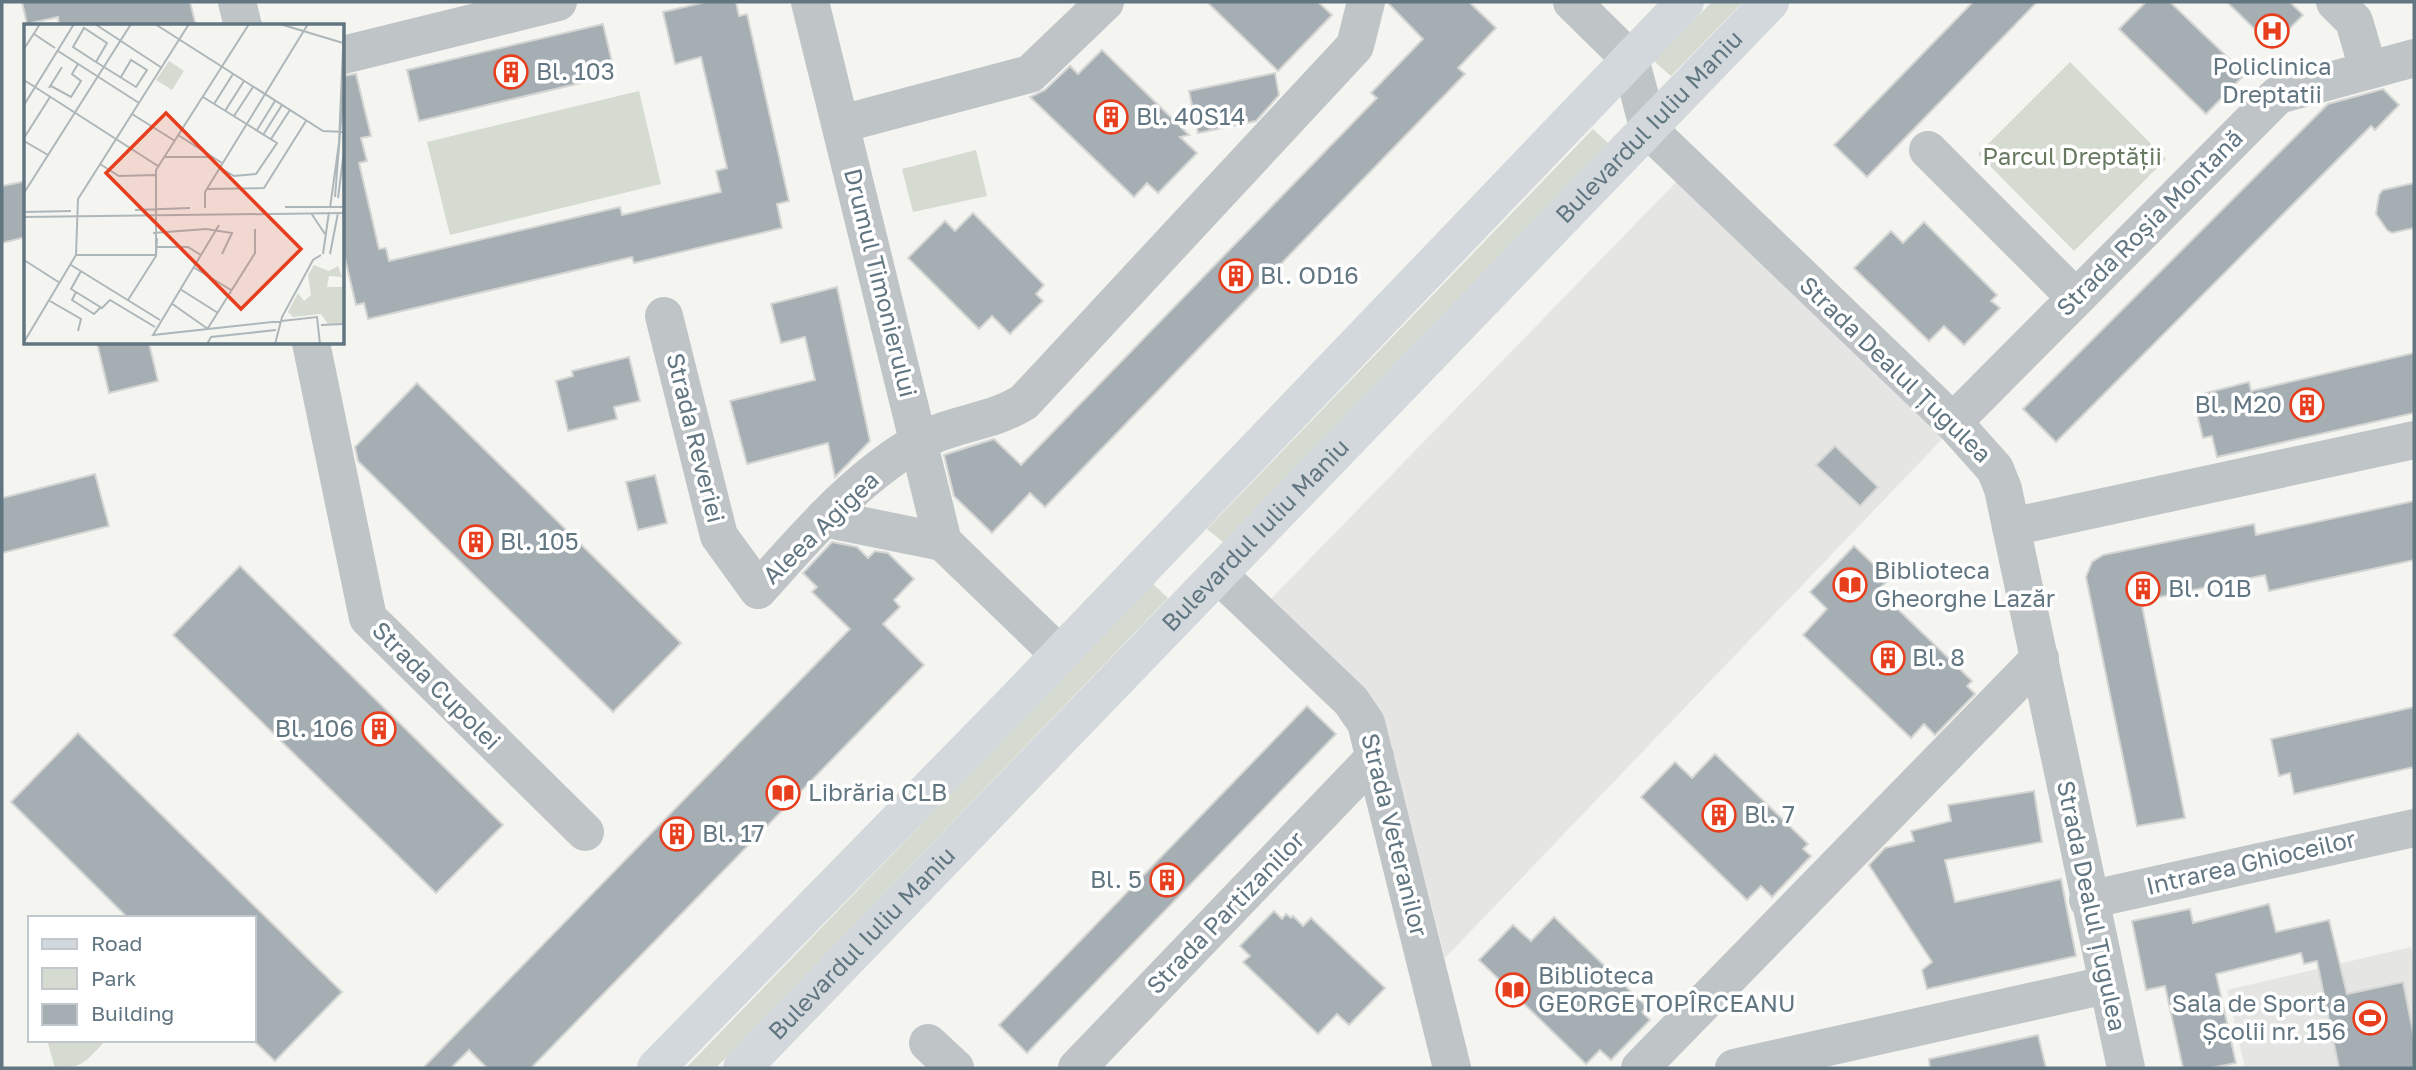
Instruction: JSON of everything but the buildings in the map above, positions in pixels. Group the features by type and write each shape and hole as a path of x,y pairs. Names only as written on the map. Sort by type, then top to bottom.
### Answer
{"main road":[{"path":"656,1068 1059,654 1685,2"},
{"name":"Bulevardul Iuliu Maniu","path":"742,1068 1770,2"}],"street":[{"path":"237,2 242,24"},
{"path":"345,54 558,2"},
{"name":"Drumul Timonierului","path":"810,2 943,542"},
{"path":"841,124 1031,74 1105,2"},
{"name":"Aleea Agigea","path":"758,590 824,518 877,472 919,442 948,428 1008,412 1024,402 1355,46 1366,2"},
{"path":"2335,2 2354,21 2368,69"},
{"path":"1581,11 1630,59 1648,130"},
{"name":"Strada Roșia Montană","path":"1953,422 2278,95 2414,58"},
{"name":"Strada Dealul Țugulea","path":"1648,130 1953,422 1996,469 2040,658 2088,900 2126,1068"},
{"path":"1928,150 2075,297"},
{"name":"Strada Reveriei","path":"664,316 719,536 758,590"},
{"name":"Strada Cupolei","path":"311,345 368,618 585,832"},
{"path":"2011,527 2414,440"},
{"path":"824,518 943,542 1059,654"},
{"name":"Strada Veteranilor","path":"1219,575 1360,710 1375,757 1444,1067"},
{"path":"1640,1068 2040,658"},
{"name":"Strada Partizanilor","path":"1077,1068 1375,757"},
{"name":"Intrarea Ghioceilor","path":"2088,900 2414,828"},
{"path":"1734,1068 2106,985"}],"shaded area":[{"path":"1681,177 1948,433 1445,958 1383,715 1266,604"},
{"path":"2411,947 2414,961 2414,1068 2245,1068 2227,990"}],"green space":[{"path":"1712,2 1743,2 1671,76 1654,61"},
{"name":"Parcul Dreptății","path":"2070,62 2166,159 2074,251 1978,154"},
{"path":"639,91 661,184 450,235 427,142"},
{"path":"1593,129 1608,143 1223,542 1207,529"},
{"path":"976,150 987,196 913,212 902,169"},
{"path":"1153,584 1168,598 716,1068 686,1068"},
{"path":"48,1042 104,1042 79,1065 55,1068"}],"place":[{"name":"Policlinica Dreptatii","path":"2272,31"},
{"name":"Bl. 103","path":"511,72"},
{"name":"Bl. 40S14","path":"1111,117"},
{"name":"Bl. OD16","path":"1236,276"},
{"name":"Bl. M20","path":"2307,405"},
{"name":"Bl. 105","path":"476,542"},
{"name":"Biblioteca Gheorghe Lazăr","path":"1850,585"},
{"name":"Bl. O1B","path":"2143,589"},
{"name":"Bl. 8","path":"1888,658"},
{"name":"Bl. 106","path":"379,729"},
{"name":"Librăria CLB","path":"783,793"},
{"name":"Bl. 7","path":"1719,815"},
{"name":"Bl. 17","path":"677,834"},
{"name":"Bl. 5","path":"1167,880"},
{"name":"Biblioteca GEORGE TOPÎRCEANU","path":"1513,990"},
{"name":"Sala de Sport a Școlii nr. 156","path":"2370,1018"}]}
